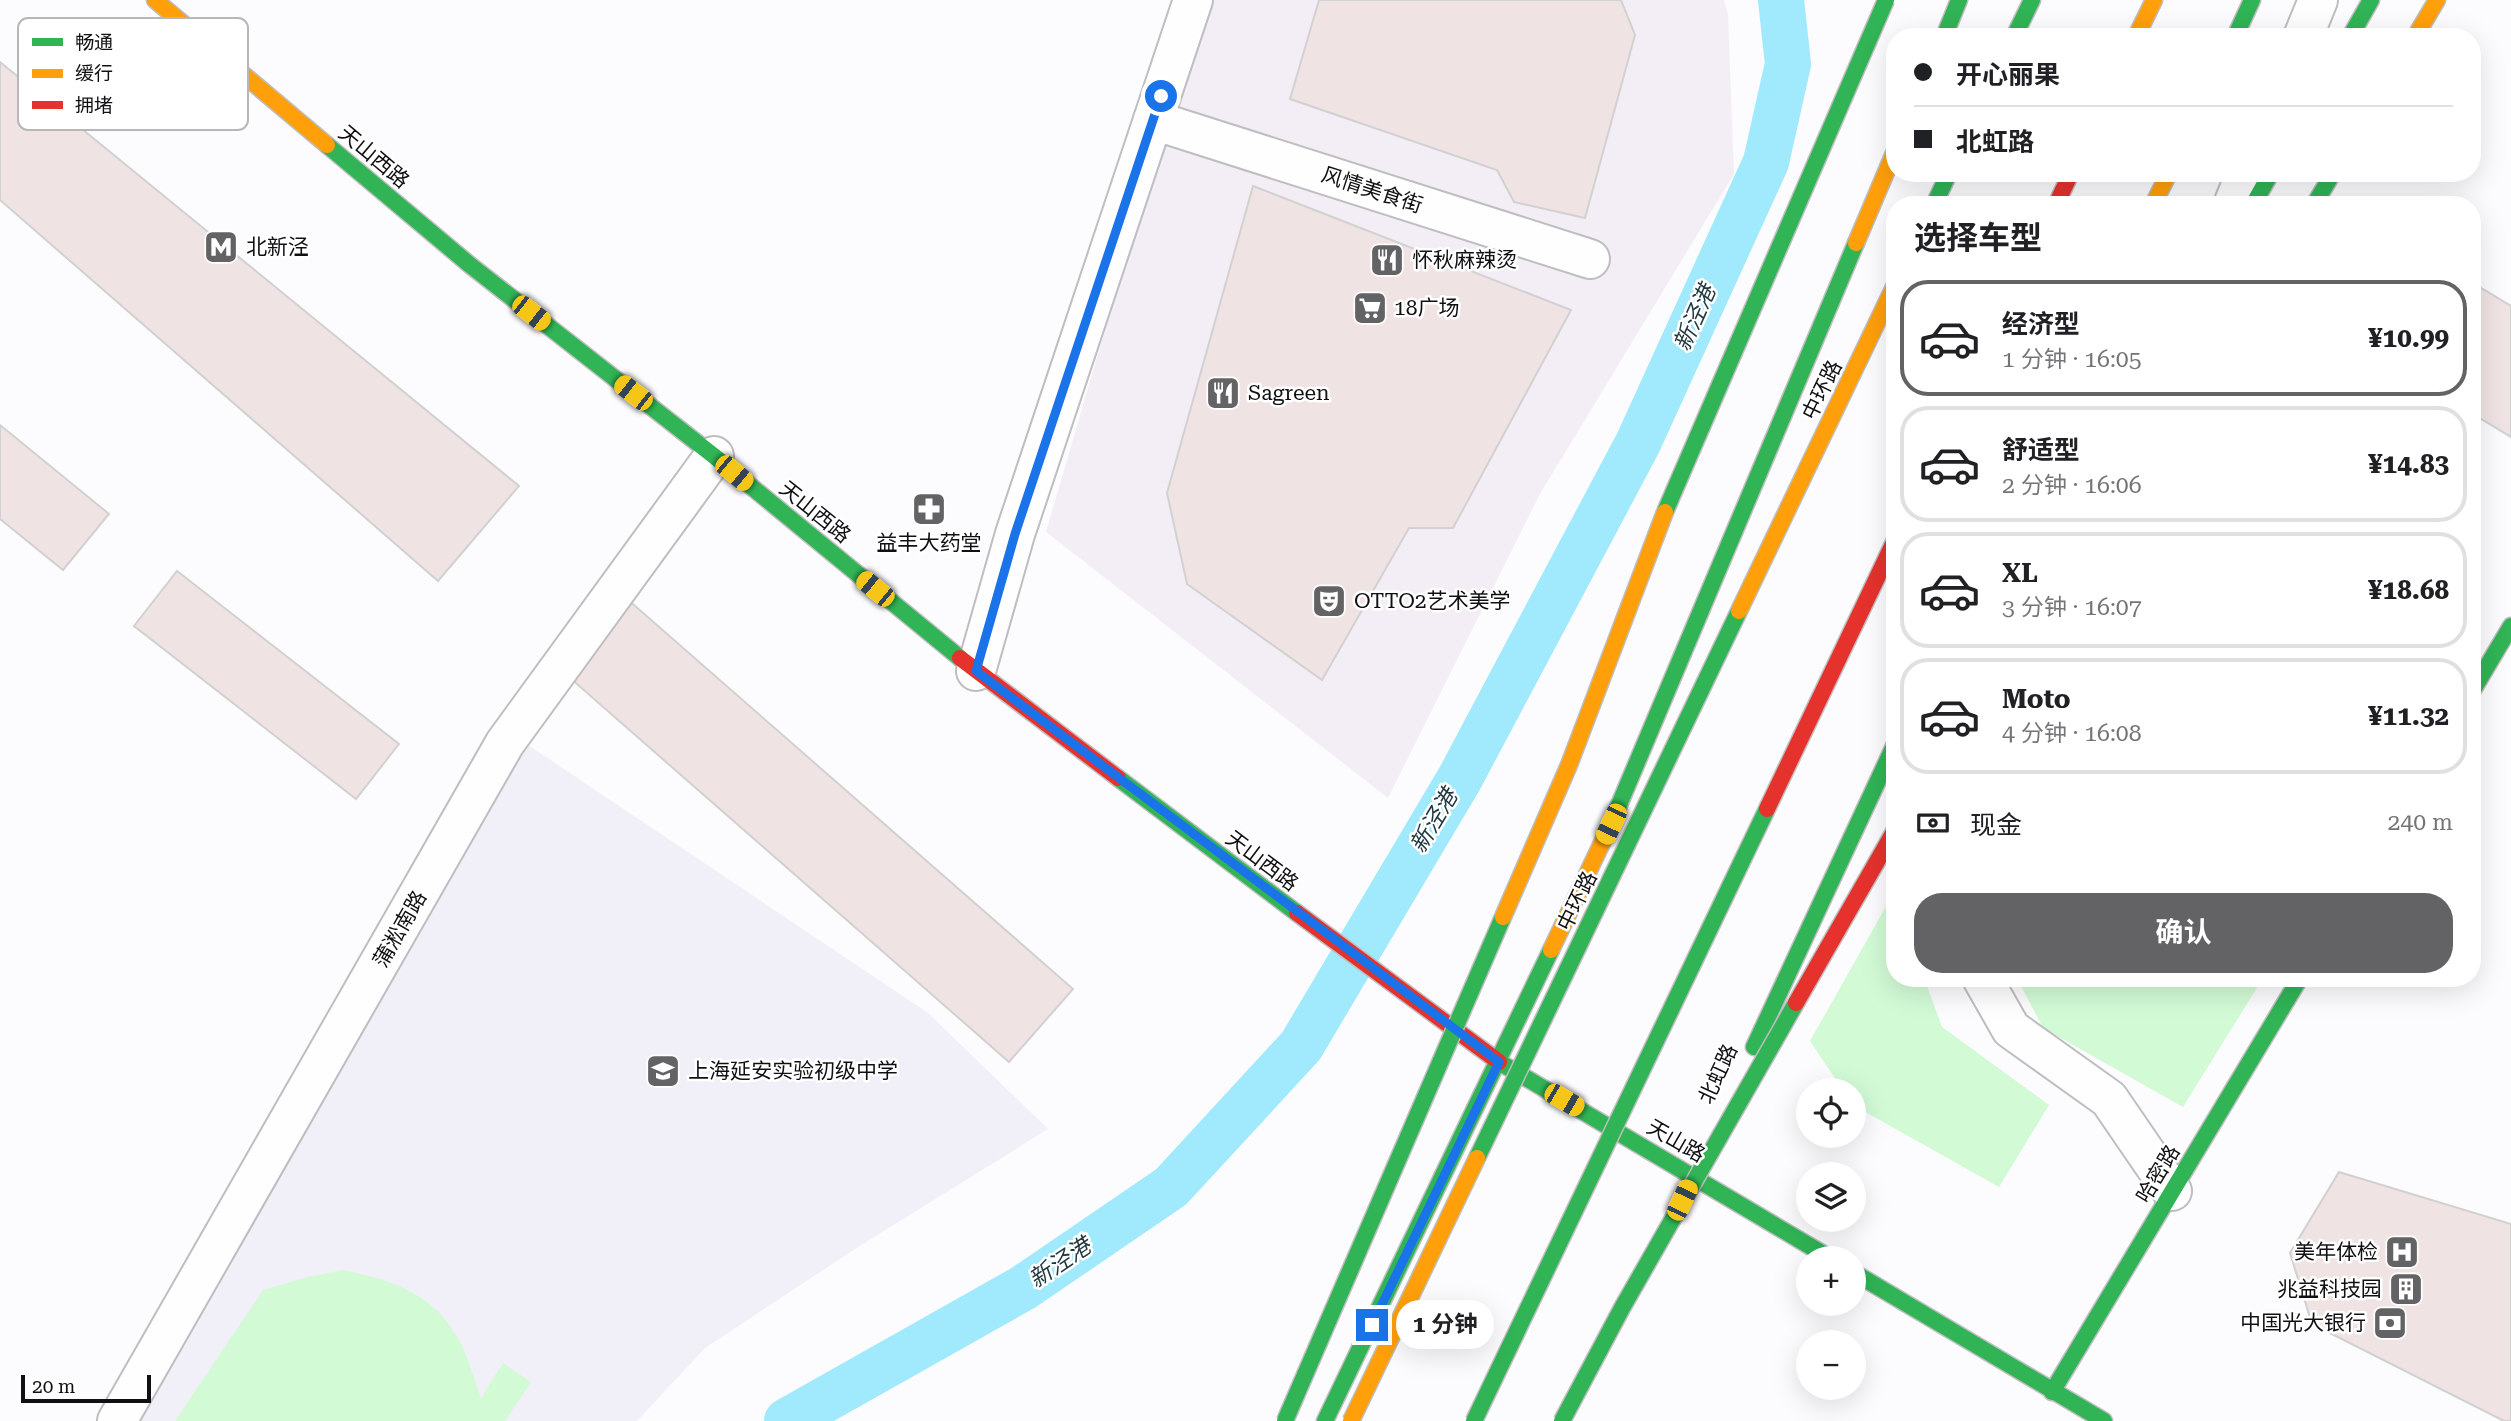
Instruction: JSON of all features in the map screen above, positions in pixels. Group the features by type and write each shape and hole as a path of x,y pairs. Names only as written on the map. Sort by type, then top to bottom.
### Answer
{"main road":[{"name":"天山西路","path":"155,0 176,18"},
{"path":"1285,1421 1569,765 1669,503 1886,0"},
{"path":"1948,28 1959,0"},
{"path":"2018,28 2032,0"},
{"path":"2140,28 2154,0"},
{"path":"2239,28 2252,0"},
{"path":"2355,28 2371,0"},
{"path":"2420,28 2437,0"},
{"name":"天山西路","path":"248,78 470,265 714,456 976,671 1411,999 1499,1062"},
{"path":"1325,1421 1611,824 1886,172"},
{"name":"中环路","path":"1351,1421 1886,304"},
{"path":"1475,1421 1886,559"},
{"path":"2481,677 2511,626"},
{"name":"北虹路","path":"1579,1421 1886,763"},
{"path":"1562,1421 1622,1308 1886,846"},
{"name":"哈密路","path":"2052,1392 2295,987"},
{"name":"天山路","path":"1499,1062 1810,1246"},
{"path":"1866,1280 2104,1421"}],"street":[{"path":"976,671 1015,534 1193,0"},
{"path":"2307,28 2318,0"},
{"name":"风情美食街","path":"1153,120 1590,259"},
{"name":"蒲淞南路","path":"117,1421 505,743 714,456"},
{"path":"1987,987 2011,1029 2109,1099 2172,1191"}],"shaded area":[{"path":"1211,0 1724,0 1728,14 1734,174 1540,494 1388,798 1046,532 1129,248"},
{"name":"上海延安实验初级中学","path":"525,743 928,1013 1048,1129 858,1247 705,1348 637,1421 139,1421"}],"green space":[{"path":"1886,906 1886,987 1927,987 1942,1027 2049,1105 1999,1187 1866,1112 1866,1078 1835,1078 1810,1041"},
{"path":"2022,987 2257,987 2183,1107 2043,1028"},
{"path":"343,1270 406,1289 432,1306 459,1339 481,1398 503,1363 531,1382 505,1421 175,1421 263,1290"}],"building":[{"path":"1319,0 1621,0 1635,35 1585,218 1514,202 1497,170 1290,99"},
{"path":"0,62 18,77 18,130 83,130 519,486 438,581 0,200"},
{"path":"1253,186 1571,310 1453,528 1409,528 1322,680 1187,584 1167,493"},
{"path":"2481,288 2511,306 2511,437 2481,419"},
{"path":"0,425 109,514 63,570 0,519"},
{"path":"177,571 399,744 356,799 134,626"},
{"path":"626,598 1073,989 1009,1062 562,671"},
{"name":"兆益科技园","path":"2339,1172 2511,1224 2511,1421 2504,1421 2312,1324 2290,1253"}],"waterway":[{"name":"新泾港","path":"787,1421 1023,1288 1171,1187 1301,1046 1460,778 1638,443 1766,162 1788,64 1781,0"}],"traffic: fast":[{"path":"1665,512 1886,0"},
{"path":"1948,28 1959,0"},
{"path":"2018,28 2032,0"},
{"path":"2239,28 2252,0"},
{"path":"2355,28 2371,0"},
{"path":"327,145 470,265 714,456 960,658"},
{"path":"1938,196 1945,182"},
{"path":"2258,196 2266,182"},
{"path":"2319,196 2328,182"},
{"path":"1611,824 1856,243"},
{"path":"1477,1158 1739,611"},
{"path":"2481,677 2511,626"},
{"path":"1754,1047 1886,763"},
{"path":"1118,778 1297,913"},
{"path":"1474,1421 1767,809"},
{"path":"1285,1421 1503,917"},
{"path":"1325,1421 1551,950"},
{"path":"2052,1392 2295,987"},
{"path":"1562,1421 1622,1308 1796,1003"},
{"path":"1499,1062 1810,1246"},
{"path":"1866,1280 2104,1421"}],"traffic: slow":[{"path":"155,0 176,18"},
{"path":"2140,28 2154,0"},
{"path":"2420,28 2437,0"},
{"path":"248,78 327,145"},
{"path":"1856,243 1886,172"},
{"path":"2158,196 2164,182"},
{"path":"1739,611 1886,304"},
{"path":"1503,917 1569,765 1665,512"},
{"path":"1551,950 1611,824"},
{"path":"1351,1421 1477,1158"}],"traffic: jam":[{"path":"2060,196 2067,182"},
{"path":"1767,809 1886,559"},
{"path":"960,658 1118,778"},
{"path":"1796,1003 1886,846"},
{"path":"1297,913 1499,1062"}],"place":[{"name":"北新泾","path":"221,247"},
{"name":"怀秋麻辣烫","path":"1387,260"},
{"name":"18广场","path":"1370,308"},
{"name":"Sagreen","path":"1223,393"},
{"name":"益丰大药堂","path":"929,509"},
{"name":"OTTO2艺术美学","path":"1329,601"},
{"name":"上海延安实验初级中学","path":"663,1071"},
{"name":"美年体检","path":"2402,1252"},
{"name":"兆益科技园","path":"2406,1289"},
{"name":"中国光大银行","path":"2390,1323"}],"route":[{"path":"1161,96 1015,534 976,671 1411,999 1499,1062 1372,1325"}]}
